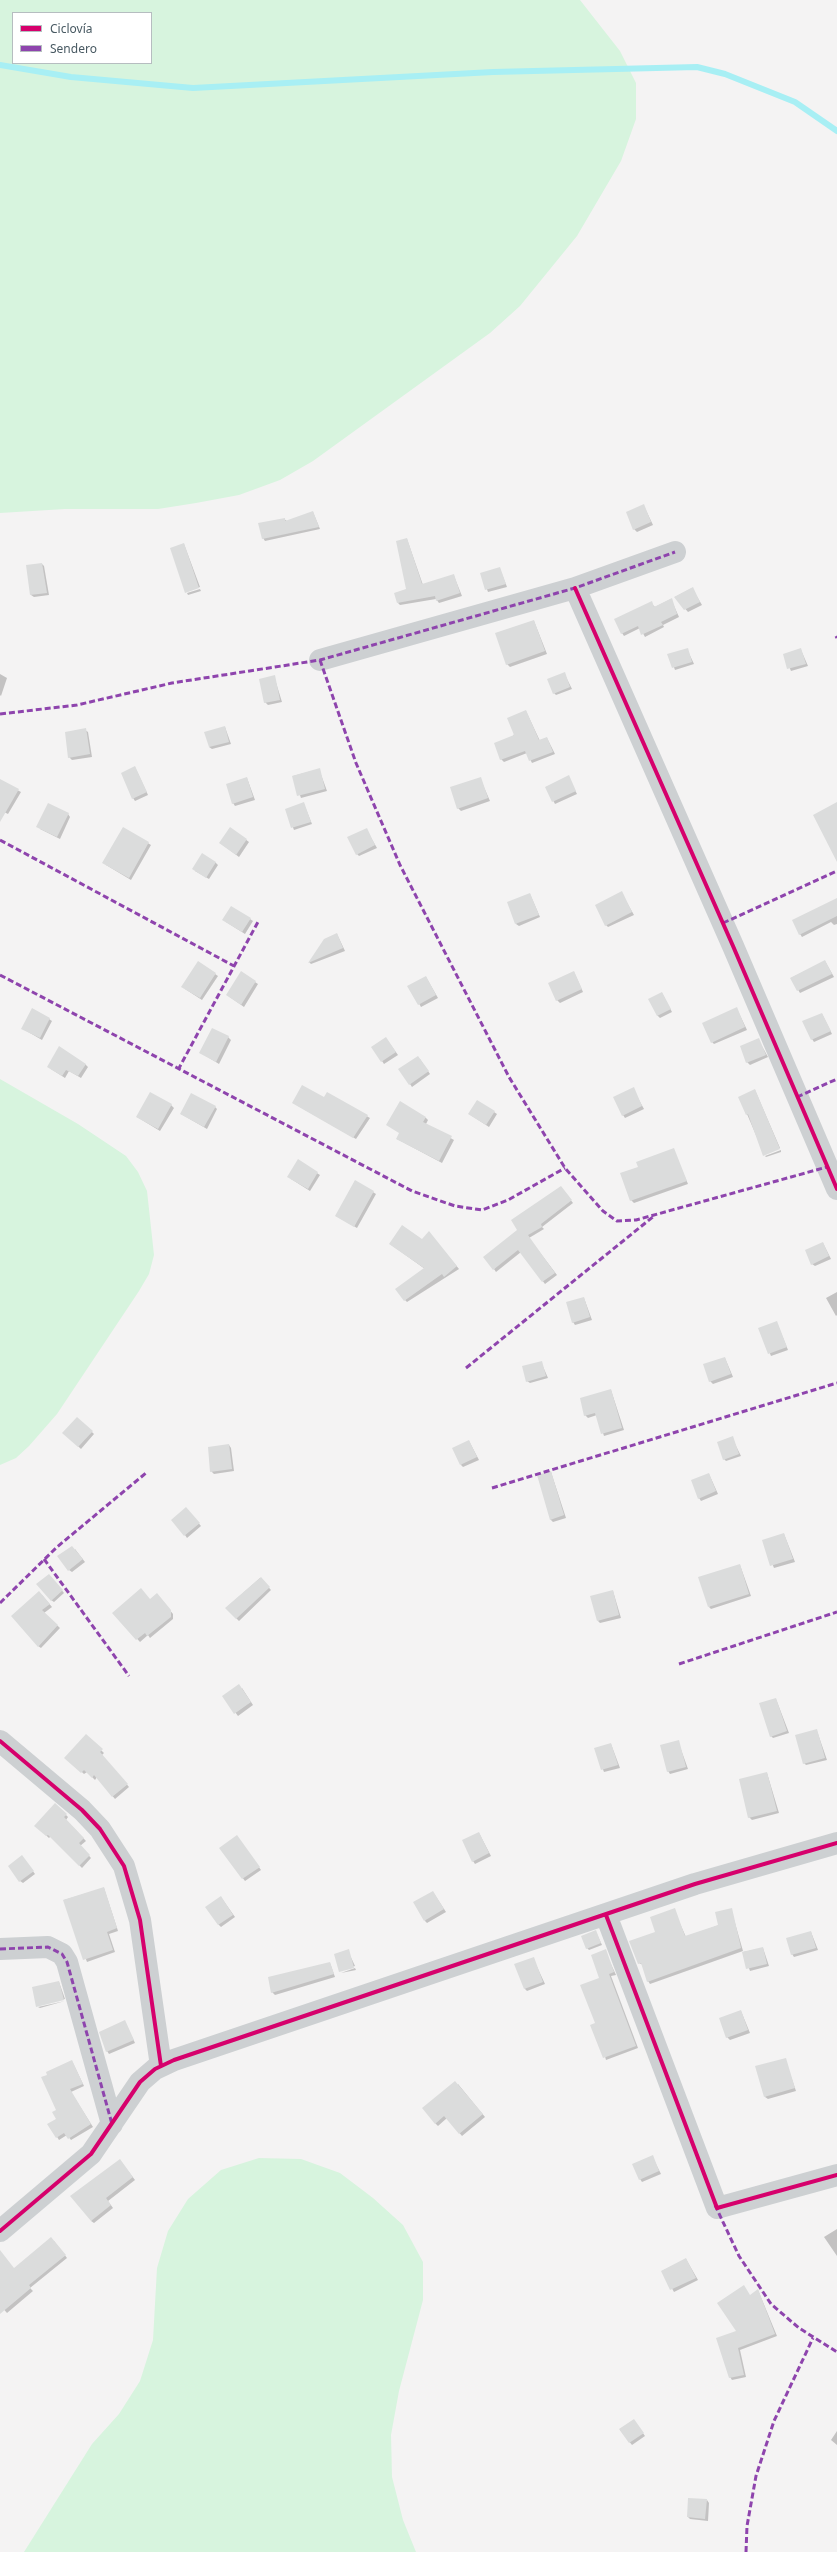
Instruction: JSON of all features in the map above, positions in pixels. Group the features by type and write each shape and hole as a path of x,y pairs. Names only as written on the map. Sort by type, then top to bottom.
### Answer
{"street":[{"path":"320,660 575,588 675,552"},
{"path":"575,588 733,946 837,1189"},
{"path":"0,1741 82,1810 100,1829 124,1866 140,1920 161,2066"},
{"path":"0,2231 91,2154 140,2082 161,2066 240,2036 606,1915 695,1884 837,1843"},
{"path":"606,1915 717,2208 837,2176"},
{"path":"0,1949 48,1947 62,1954 67,1962 112,2124"}],"green space":[{"path":"0,0 580,0 620,51 636,83 636,119 621,161 577,236 520,306 490,333 313,461 280,480 239,495 158,509 65,509 0,513"},
{"path":"0,1079 78,1124 126,1156 138,1172 147,1191 154,1255 149,1274 139,1291 57,1414 29,1446 16,1458 0,1465"},
{"path":"259,2158 301,2159 340,2173 373,2198 403,2225 423,2262 423,2300 399,2391 391,2435 392,2477 403,2520 416,2552 24,2552 92,2444 119,2414 140,2381 153,2340 157,2268 168,2231 188,2199 221,2170"}],"building":[{"path":"644,504 651,522 633,530 626,512"},
{"path":"313,511 319,527 262,539 258,523 285,518 285,521"},
{"path":"407,538 422,584 454,574 460,593 436,601 435,596 397,603 394,593 406,589 396,541"},
{"path":"184,543 199,588 185,593 170,548"},
{"path":"42,563 47,593 30,595 26,565"},
{"path":"500,567 506,584 485,590 480,573"},
{"path":"693,587 700,602 684,610 674,597"},
{"path":"672,598 677,614 661,622 663,625 641,635 638,626 621,634 614,619 652,601 654,607"},
{"path":"534,620 545,651 506,665 495,633"},
{"path":"688,648 692,662 672,668 667,654"},
{"path":"801,648 806,664 787,669 783,654"},
{"path":"565,672 570,687 553,694 547,679"},
{"path":"275,675 280,700 264,703 259,679"},
{"path":"526,710 539,740 547,737 553,752 529,761 525,751 500,760 494,743 514,735 507,718"},
{"path":"225,726 229,742 209,747 204,732"},
{"path":"86,728 90,754 68,758 65,732"},
{"path":"135,766 147,792 132,799 121,773"},
{"path":"320,768 325,789 297,796 292,776"},
{"path":"569,775 576,791 552,802 545,787"},
{"path":"247,777 253,797 232,804 226,784"},
{"path":"481,777 488,798 457,809 450,787"},
{"path":"0,779 19,789 0,822"},
{"path":"304,802 311,822 291,828 285,809"},
{"path":"837,802 837,862 813,815"},
{"path":"48,803 69,813 57,837 36,827"},
{"path":"123,827 149,842 129,878 102,863"},
{"path":"230,827 247,839 236,855 219,843"},
{"path":"367,828 375,845 356,855 347,837"},
{"path":"202,853 216,862 206,878 192,869"},
{"path":"622,891 632,912 605,926 595,905"},
{"path":"530,893 539,915 515,924 507,902"},
{"path":"837,898 837,916 799,935 792,920"},
{"path":"231,906 251,918 242,932 222,920"},
{"path":"337,933 343,948 308,963 324,939"},
{"path":"825,960 832,974 797,991 790,978"},
{"path":"198,961 216,973 200,998 181,987"},
{"path":"241,971 256,981 241,1005 226,995"},
{"path":"574,971 582,989 556,1001 548,983"},
{"path":"426,976 436,995 418,1005 407,986"},
{"path":"662,992 671,1009 657,1016 648,999"},
{"path":"737,1007 745,1027 711,1043 702,1023"},
{"path":"32,1008 50,1018 40,1038 21,1029"},
{"path":"822,1013 831,1031 811,1040 802,1021"},
{"path":"212,1028 229,1036 216,1062 199,1053"},
{"path":"386,1037 396,1052 381,1062 371,1047"},
{"path":"759,1038 766,1055 746,1063 740,1046"},
{"path":"59,1046 86,1064 78,1076 66,1070 62,1076 47,1067"},
{"path":"418,1056 429,1071 409,1085 398,1069"},
{"path":"302,1085 324,1097 327,1092 368,1115 353,1138 292,1103"},
{"path":"634,1087 642,1106 622,1116 613,1097"},
{"path":"755,1089 780,1149 763,1156 748,1114 746,1115 738,1097"},
{"path":"150,1092 172,1104 158,1129 136,1117"},
{"path":"191,1093 216,1106 204,1127 180,1114"},
{"path":"477,1100 495,1111 486,1125 468,1114"},
{"path":"400,1101 426,1117 423,1122 452,1136 439,1161 396,1139 399,1133 386,1125"},
{"path":"674,1148 687,1181 630,1201 620,1173 638,1167 636,1162"},
{"path":"298,1159 318,1172 308,1189 287,1177"},
{"path":"355,1180 374,1191 354,1227 335,1216"},
{"path":"561,1186 572,1200 541,1224 542,1227 528,1235 555,1273 542,1282 518,1250 493,1270 483,1257 517,1230 511,1220"},
{"path":"402,1225 422,1239 429,1231 457,1266 444,1277 442,1274 404,1301 395,1289 424,1268 389,1244"},
{"path":"823,1242 829,1256 811,1265 805,1250"},
{"path":"584,1297 590,1317 572,1323 566,1302"},
{"path":"777,1321 787,1347 768,1354 758,1328"},
{"path":"725,1357 731,1374 709,1382 703,1364"},
{"path":"542,1361 546,1376 526,1382 522,1366"},
{"path":"611,1389 622,1428 601,1434 595,1413 584,1416 580,1398"},
{"path":"77,1417 93,1431 78,1447 62,1433"},
{"path":"733,1436 739,1454 723,1460 717,1442"},
{"path":"469,1440 477,1457 460,1465 452,1448"},
{"path":"229,1444 232,1469 210,1472 208,1447"},
{"path":"551,1471 564,1515 550,1520 537,1475"},
{"path":"709,1473 716,1491 698,1499 691,1480"},
{"path":"186,1507 200,1523 184,1536 171,1520"},
{"path":"784,1533 793,1559 770,1566 762,1540"},
{"path":"72,1546 83,1559 68,1571 57,1556"},
{"path":"740,1564 749,1594 708,1607 698,1577"},
{"path":"49,1574 63,1590 51,1601 36,1584"},
{"path":"261,1577 270,1587 236,1619 225,1608"},
{"path":"141,1588 150,1599 157,1593 171,1610 171,1617 147,1636 145,1633 136,1640 112,1613"},
{"path":"613,1590 619,1615 597,1621 590,1596"},
{"path":"39,1591 50,1604 42,1610 58,1625 38,1647 11,1616"},
{"path":"239,1684 251,1702 234,1714 222,1696"},
{"path":"776,1698 787,1731 770,1737 759,1703"},
{"path":"817,1729 825,1758 803,1764 795,1735"},
{"path":"86,1734 103,1749 100,1752 128,1784 112,1797 94,1775 92,1778 84,1770 81,1773 64,1758"},
{"path":"679,1740 686,1767 667,1772 660,1745"},
{"path":"611,1743 618,1765 601,1770 594,1748"},
{"path":"767,1772 777,1811 748,1818 739,1779"},
{"path":"55,1803 67,1814 64,1817 84,1838 79,1843 90,1855 79,1866 48,1835 46,1836 34,1826"},
{"path":"479,1832 489,1853 472,1862 462,1840"},
{"path":"237,1835 260,1867 242,1879 219,1848"},
{"path":"22,1855 34,1871 19,1882 8,1866"},
{"path":"104,1887 117,1928 107,1932 113,1950 83,1960 63,1900"},
{"path":"433,1891 444,1909 424,1921 413,1902"},
{"path":"221,1896 233,1915 218,1925 205,1907"},
{"path":"675,1908 685,1936 718,1925 715,1912 732,1908 741,1948 647,1982 641,1963 638,1964 629,1941 655,1932 650,1917"},
{"path":"596,1930 601,1943 586,1949 581,1936"},
{"path":"811,1931 816,1948 791,1955 786,1938"},
{"path":"763,1947 767,1964 746,1969 742,1952"},
{"path":"349,1949 354,1968 339,1972 334,1954"},
{"path":"606,1949 614,1972 609,1974 636,2046 603,2058 590,2025 595,2023 580,1985 599,1978 591,1955"},
{"path":"534,1957 543,1982 524,1989 514,1964"},
{"path":"330,1962 334,1974 271,1993 268,1977"},
{"path":"59,1981 64,2000 36,2007 32,1987"},
{"path":"741,2010 748,2030 726,2038 719,2018"},
{"path":"125,2020 134,2040 106,2052 99,2032"},
{"path":"786,2058 795,2088 764,2097 755,2066"},
{"path":"72,2060 83,2084 70,2089 91,2124 68,2139 64,2133 56,2138 47,2124 56,2119 52,2112 56,2110 41,2077 47,2075 46,2072"},
{"path":"455,2081 483,2114 459,2134 444,2116 435,2124 422,2108"},
{"path":"653,2155 659,2171 639,2180 632,2164"},
{"path":"120,2159 133,2177 106,2198 111,2205 91,2221 70,2196"},
{"path":"51,2237 66,2255 29,2285 31,2288 0,2314 0,2250 14,2268"},
{"path":"686,2258 696,2278 670,2290 661,2271"},
{"path":"744,2285 750,2295 758,2289 775,2334 738,2348 744,2375 729,2378 716,2338 736,2331 717,2303"},
{"path":"634,2419 644,2433 629,2443 619,2429"},
{"path":"688,2498 707,2499 705,2519 687,2517"}],"waterway":[{"path":"0,65 71,77 193,88 493,72 697,67 725,74 795,102 837,131"}],"marked path":[{"path":"0,714 77,705 172,683 320,660 575,588 675,552"},
{"path":"320,660 356,763 400,865 509,1077 565,1168 603,1211 617,1221 636,1220 827,1167"},
{"path":"0,840 234,966"},
{"path":"723,923 837,871"},
{"path":"178,1070 259,920"},
{"path":"0,975 412,1191 455,1206 482,1210 508,1200 565,1168"},
{"path":"797,1097 837,1079"},
{"path":"466,1368 654,1216"},
{"path":"492,1488 837,1383"},
{"path":"0,1603 57,1547 146,1473"},
{"path":"44,1559 129,1676"},
{"path":"679,1664 837,1612"},
{"path":"0,1949 48,1947 62,1954 67,1962 112,2124"},
{"path":"715,2205 739,2256 771,2304 799,2328 837,2352"},
{"path":"746,2552 747,2526 756,2476 774,2421 813,2338"}],"cycle path":[{"path":"575,588 733,946 837,1189"},
{"path":"0,1741 82,1810 100,1829 124,1866 140,1920 161,2066"},
{"path":"0,2231 91,2154 140,2082 155,2069 174,2060 695,1884 837,1843"},
{"path":"606,1915 717,2208 837,2175"}]}
